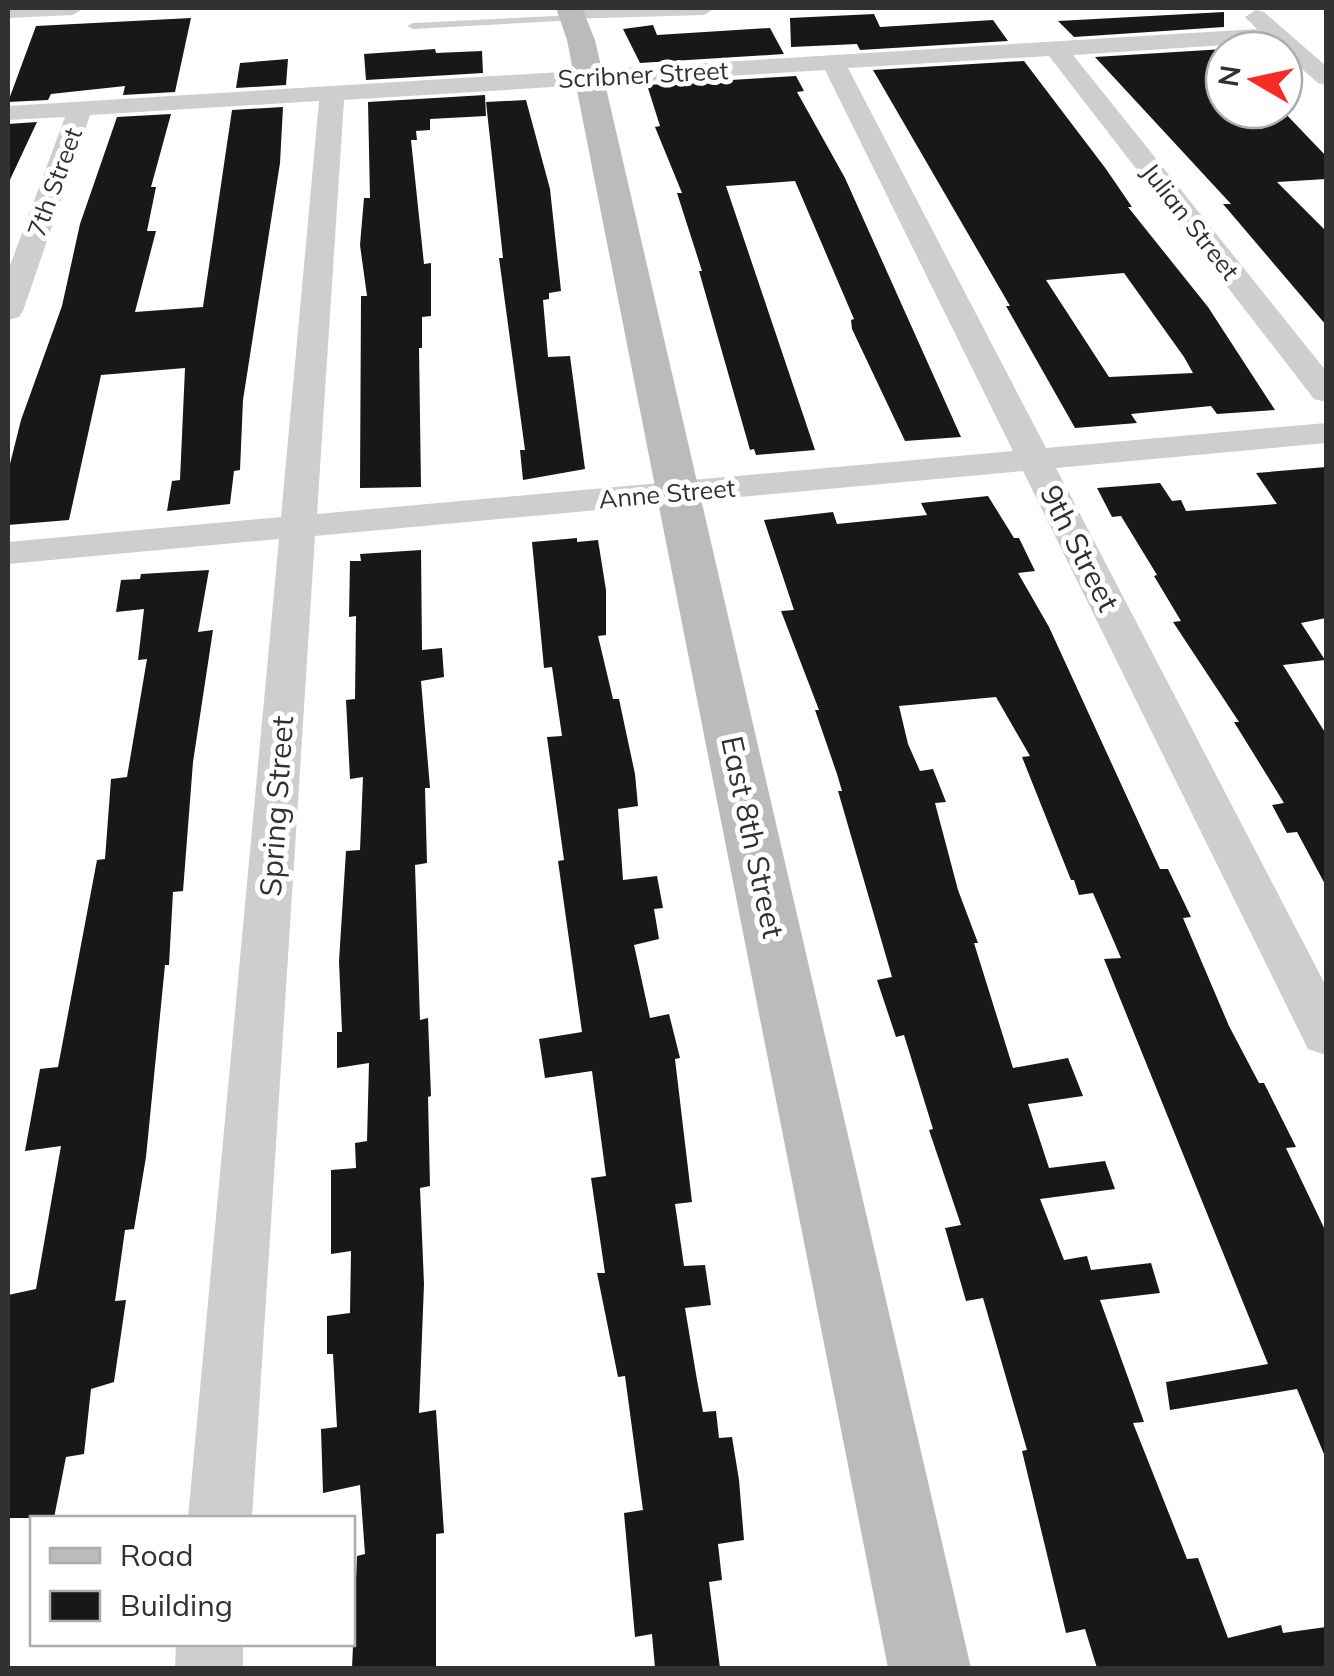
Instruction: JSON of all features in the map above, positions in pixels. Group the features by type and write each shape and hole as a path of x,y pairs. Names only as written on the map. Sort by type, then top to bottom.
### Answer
{"street":[{"path":"8,11 73,8"},
{"path":"572,13 704,8"},
{"path":"1242,8 1271,30"},
{"name":"East 8th Street","path":"572,13 679,492 930,1668"},
{"name":"Scribner Street","path":"8,114 1204,40"},
{"name":"Julian Street","path":"1056,49 1326,392"},
{"path":"1304,58 1326,78"},
{"name":"9th Street","path":"833,63 1326,1034"},
{"name":"Spring Street","path":"220,1516 332,94"},
{"name":"7th Street","path":"8,311 20,245 80,109"},
{"name":"Anne Street","path":"8,553 1326,433"}],"lane":[{"path":"413,26 572,13"}],"building":[{"path":"1224,12 1224,27 1074,37 1058,21"},
{"path":"874,14 880,27 993,20 1008,41 860,50 857,44 791,47 790,18"},
{"path":"191,18 175,92 123,95 125,86 51,94 48,100 8,102 36,26"},
{"path":"653,25 657,35 770,28 784,54 640,63 623,29"},
{"path":"435,49 436,53 482,51 483,73 366,80 364,54"},
{"path":"1204,50 1204,130 1301,130 1326,156 1326,179 1277,182 1326,231 1326,325 1223,204 1231,204 1095,57"},
{"path":"288,59 286,85 236,88 240,63"},
{"path":"1024,61 1106,169 1132,207 1128,207 1208,307 1275,410 1217,414 1211,406 1131,414 1137,423 1075,428 1006,306 1010,306 873,70","holes":["1124,273 1193,373 1109,377 1046,280"]},
{"path":"796,76 804,91 797,92 845,178 961,437 905,441 852,329 854,319 795,181 726,186 815,450 756,455 754,449 750,450 677,193 682,193 655,127 660,126 647,85"},
{"path":"485,95 486,116 430,119 430,130 416,131 417,140 411,140 424,264 431,263 431,316 422,317 419,348 421,487 360,488 361,296 367,296 360,245 364,198 370,198 368,102"},
{"path":"526,100 550,189 561,291 549,293 549,299 543,300 548,357 570,356 585,469 523,480 520,450 525,450 499,258 503,258 486,102"},
{"path":"283,107 280,163 243,400 240,470 234,471 230,504 167,511 172,481 180,480 185,368 101,375 69,520 8,525 8,472 21,420 62,306 80,224 117,117 171,114 151,187 156,187 147,231 156,231 135,312 203,307 232,110"},
{"path":"37,122 8,184 8,124"},
{"path":"1326,467 1326,618 1301,623 1325,660 1283,665 1326,734 1326,886 1297,832 1287,833 1272,805 1284,803 1234,722 1239,722 1173,622 1181,621 1154,576 1157,575 1121,516 1112,517 1097,488 1160,483 1172,501 1181,500 1186,511 1277,504 1256,473"},
{"path":"988,496 1014,538 1019,538 1035,571 1018,573 1049,627 1160,869 1168,869 1191,917 1183,918 1229,1026 1259,1083 1264,1083 1296,1147 1286,1148 1326,1232 1326,1459 1297,1389 1170,1410 1166,1382 1268,1364 1104,959 1121,958 1093,893 1079,895 1071,880 1022,757 1030,756 996,697 899,706 908,744 920,771 933,769 946,802 935,803 1013,1068 1068,1058 1083,1096 1028,1104 1049,1168 1105,1161 1115,1189 1040,1199 1064,1260 1087,1256 1091,1270 1151,1263 1160,1293 1100,1300 1144,1422 1133,1423 1187,1559 1198,1558 1228,1638 1281,1625 1283,1633 1326,1627 1326,1668 1097,1668 1085,1629 1066,1633 1022,1451 1027,1450 983,1298 966,1301 945,1228 961,1225 929,1130 933,1129 904,1035 896,1037 877,980 892,977 838,791 842,791 815,710 819,710 781,611 794,610 764,520 833,512 837,524 927,515 921,503"},
{"path":"577,538 577,542 598,540 606,590 606,635 598,636 613,699 619,699 635,774 638,806 618,809 623,880 657,876 663,908 654,909 659,939 634,945 650,1018 669,1014 680,1058 675,1059 692,1202 675,1204 684,1266 705,1265 711,1305 685,1308 697,1380 703,1412 716,1411 719,1438 732,1437 739,1480 744,1540 718,1544 722,1580 709,1582 720,1668 655,1668 652,1634 635,1637 624,1513 643,1510 625,1376 618,1377 597,1273 605,1273 591,1178 606,1176 592,1071 545,1078 539,1039 582,1032 558,861 564,860 547,737 562,736 552,667 544,668 532,542"},
{"path":"421,550 422,650 442,648 444,677 421,681 430,788 425,788 427,863 415,865 420,1020 428,1018 431,1096 430,1186 420,1188 424,1284 419,1413 436,1410 444,1533 436,1534 436,1668 352,1668 357,1556 365,1554 360,1485 323,1493 321,1429 337,1427 333,1354 327,1354 327,1316 350,1313 351,1251 331,1254 331,1170 356,1168 355,1143 367,1141 369,1063 337,1068 337,1032 342,1032 339,961 346,851 360,850 363,777 350,779 346,700 355,699 356,616 349,617 350,561 361,561 360,554"},
{"path":"209,570 198,632 213,630 193,762 183,891 173,892 169,965 165,965 146,1157 134,1229 125,1230 115,1301 126,1300 114,1382 91,1389 84,1454 66,1457 54,1516 8,1518 8,1295 36,1289 61,1146 25,1151 40,1069 58,1067 97,860 105,859 111,779 127,777 147,659 138,660 144,609 116,612 121,580 140,579 141,574"}]}
